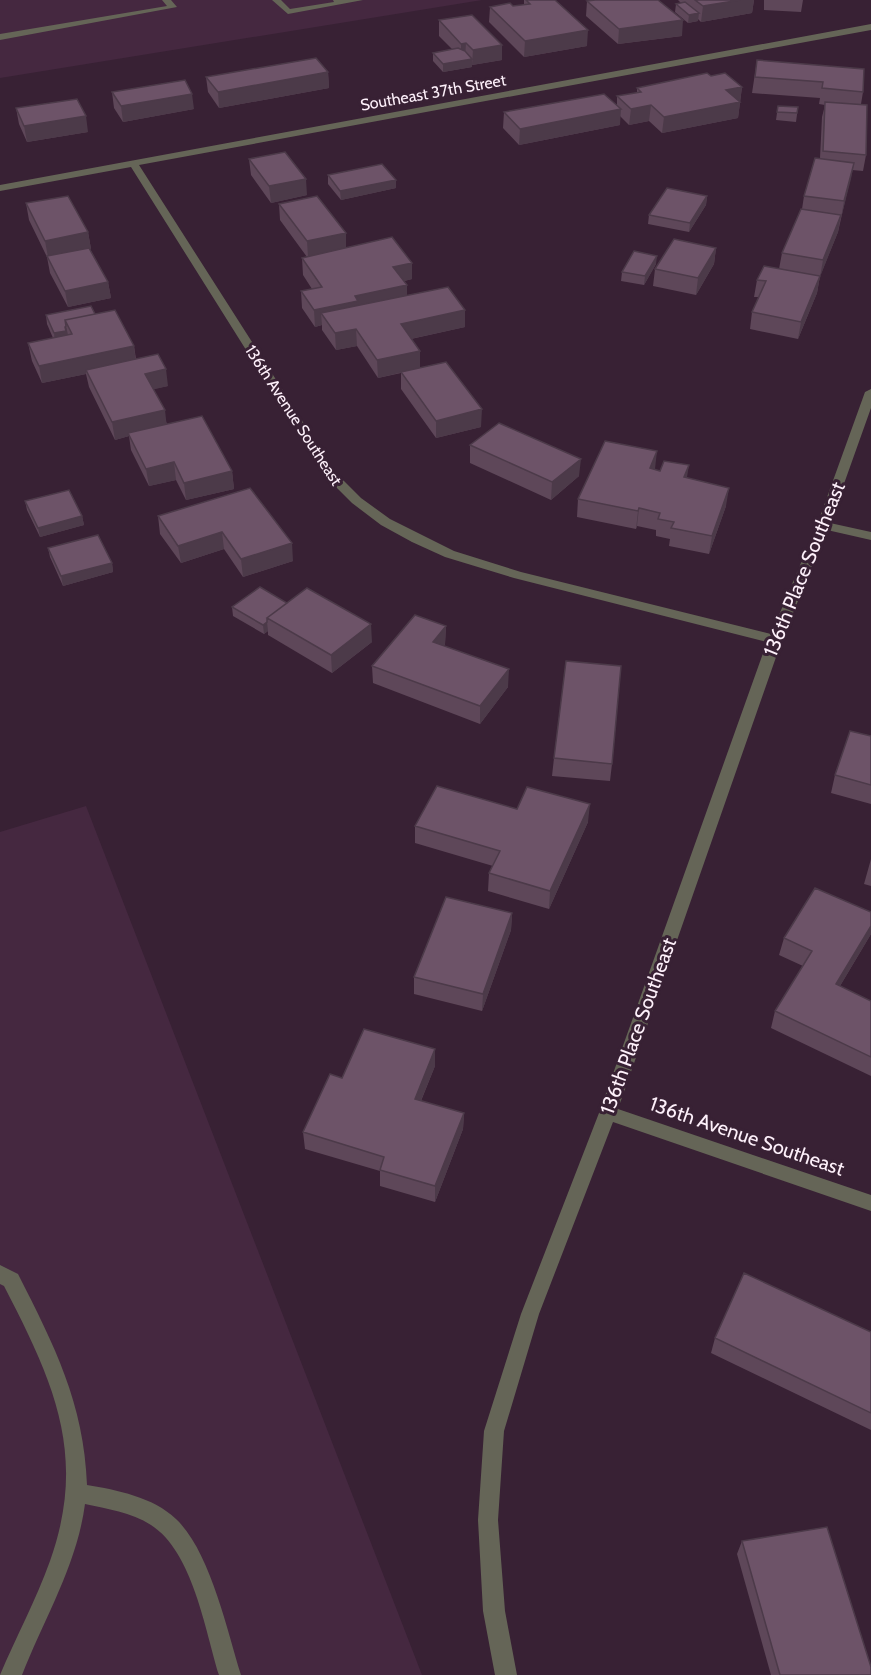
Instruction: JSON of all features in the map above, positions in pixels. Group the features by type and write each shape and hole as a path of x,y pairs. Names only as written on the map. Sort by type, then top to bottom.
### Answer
{"street":[{"path":"0,36 173,7 166,0"},
{"path":"276,0 288,12 339,1 359,0"},
{"name":"Southeast 37th Street","path":"0,188 871,27"},
{"name":"136th Avenue Southeast","path":"133,163 330,474 350,497 384,522 464,561 775,640"},
{"name":"136th Place Southeast","path":"506,1675 494,1611 488,1520 494,1431 530,1314 608,1113 775,640 823,525 871,392"},
{"path":"823,525 871,536"},
{"name":"136th Avenue Southeast","path":"608,1113 871,1203"},
{"path":"0,1274 10,1280 65,1393 76,1447 78,1492 61,1561 11,1675"},
{"path":"78,1492 130,1504 168,1525 187,1547 230,1675"}],"shaded area":[{"path":"0,0 482,0 0,78"},
{"path":"86,806 422,1675 0,1675 0,832"}],"building":[{"path":"526,0 555,0 588,30 525,41 490,7 510,3 513,6 530,4"},
{"path":"658,0 683,20 619,29 587,1"},
{"path":"695,0 740,0 703,6"},
{"path":"685,2 699,13 689,15 676,4"},
{"path":"472,15 502,45 473,50 466,43 461,44 439,20"},
{"path":"458,48 465,51 472,59 443,64 433,53"},
{"path":"316,58 328,72 218,92 206,77"},
{"path":"757,60 864,69 863,92 822,88 823,82 755,77"},
{"path":"707,73 711,76 725,73 742,87 726,90 740,102 664,117 651,105 631,109 617,96 641,92 637,88"},
{"path":"185,80 192,94 121,106 112,92"},
{"path":"604,94 621,109 520,129 504,112"},
{"path":"77,99 86,116 24,126 16,108"},
{"path":"825,102 867,105 866,155 823,151"},
{"path":"778,106 798,107 797,113 777,112"},
{"path":"285,152 306,179 269,186 249,159"},
{"path":"815,158 854,163 844,201 804,196"},
{"path":"382,164 396,180 340,191 328,175"},
{"path":"667,188 707,196 690,223 649,215"},
{"path":"68,196 88,232 45,241 26,203"},
{"path":"317,196 346,233 307,241 279,204"},
{"path":"801,209 841,215 823,260 782,253"},
{"path":"392,237 412,263 393,267 407,285 355,296 358,301 314,310 301,291 322,287 302,258"},
{"path":"674,239 716,248 698,278 655,269"},
{"path":"89,248 108,282 65,291 47,256"},
{"path":"634,251 657,256 645,276 622,272"},
{"path":"764,266 820,276 801,322 752,312 766,281 757,280"},
{"path":"448,287 465,310 401,324 420,351 377,360 356,329 335,333 321,313"},
{"path":"91,306 95,314 65,320 66,331 54,333 46,315"},
{"path":"115,310 134,346 39,366 28,343 72,334 65,320"},
{"path":"158,354 166,369 145,374 165,410 112,422 86,370"},
{"path":"446,362 482,409 436,421 401,372"},
{"path":"202,416 232,471 184,483 174,462 146,469 128,433"},
{"path":"499,423 581,459 552,482 470,445"},
{"path":"605,441 657,451 650,468 660,471 664,461 689,465 684,477 729,488 712,536 671,528 674,522 658,519 660,513 578,499"},
{"path":"250,488 292,543 241,559 222,532 178,546 158,516"},
{"path":"69,490 82,516 38,528 25,501"},
{"path":"98,535 112,563 61,576 48,548"},
{"path":"260,587 287,603 267,618 267,622 263,625 232,607"},
{"path":"307,588 371,624 331,655 267,618"},
{"path":"415,615 446,626 433,642 509,669 480,706 372,666"},
{"path":"566,661 621,666 612,764 554,758"},
{"path":"850,731 871,736 871,785 835,775"},
{"path":"437,786 517,809 527,787 590,804 550,891 489,873 500,851 415,826"},
{"path":"815,888 871,912 871,926 836,984 871,1001 871,1057 775,1011 812,951 784,938"},
{"path":"446,897 512,913 483,994 414,977"},
{"path":"364,1029 435,1049 415,1099 464,1113 435,1186 380,1170 384,1157 303,1132 330,1074 342,1078"},
{"path":"744,1273 871,1332 871,1413 715,1338"},
{"path":"827,1527 871,1667 871,1675 780,1675 742,1541"}]}
